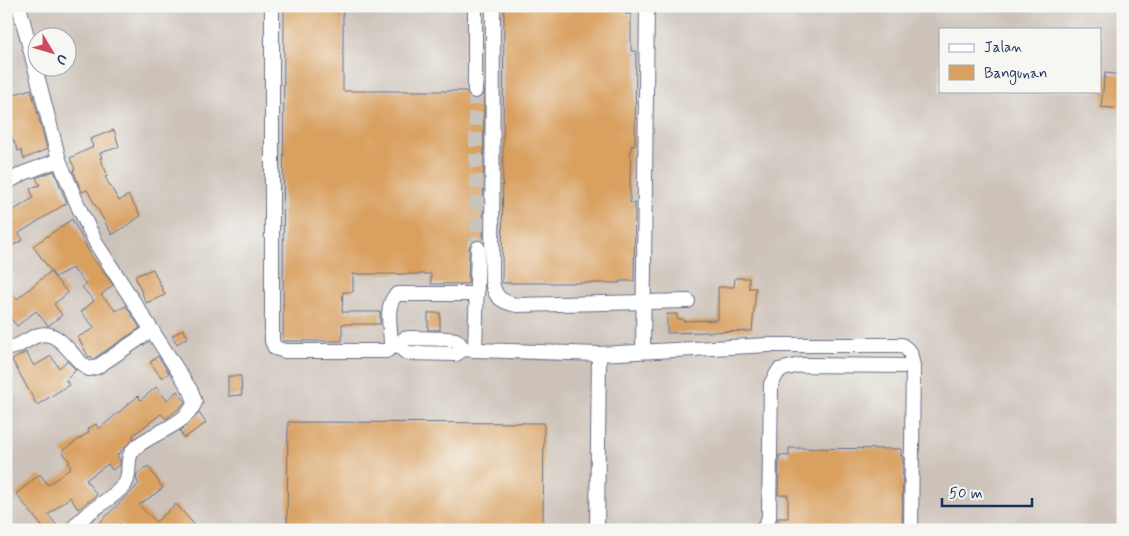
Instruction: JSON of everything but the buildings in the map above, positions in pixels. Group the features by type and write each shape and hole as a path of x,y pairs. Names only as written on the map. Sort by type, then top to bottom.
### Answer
{"street":[{"path":"19,6 59,160 97,245 191,391 195,402 187,414 136,446 129,457 128,477 124,486 87,513 72,530"},
{"path":"272,6 272,341 275,348 285,351 386,351 394,345"},
{"path":"475,6 475,91"},
{"path":"493,6 493,290 498,298 506,303 517,305 688,301"},
{"path":"643,351 642,302 647,6"},
{"path":"6,182 59,160"},
{"path":"469,350 477,294 478,248"},
{"path":"394,345 391,303 397,294 477,294"},
{"path":"6,348 17,346 39,335 53,337 90,369 97,367 152,330"},
{"path":"394,345 407,353 456,354 469,350 599,354 769,345 891,344 907,348 910,352 913,366 911,530"},
{"path":"597,530 599,354"},
{"path":"761,530 766,527 769,516 771,384 779,370 800,366 913,366"}],"shaded area":[{"path":"6,6 1123,6 1123,530 6,530"}],"tunnel":[{"path":"475,91 478,248"}]}
